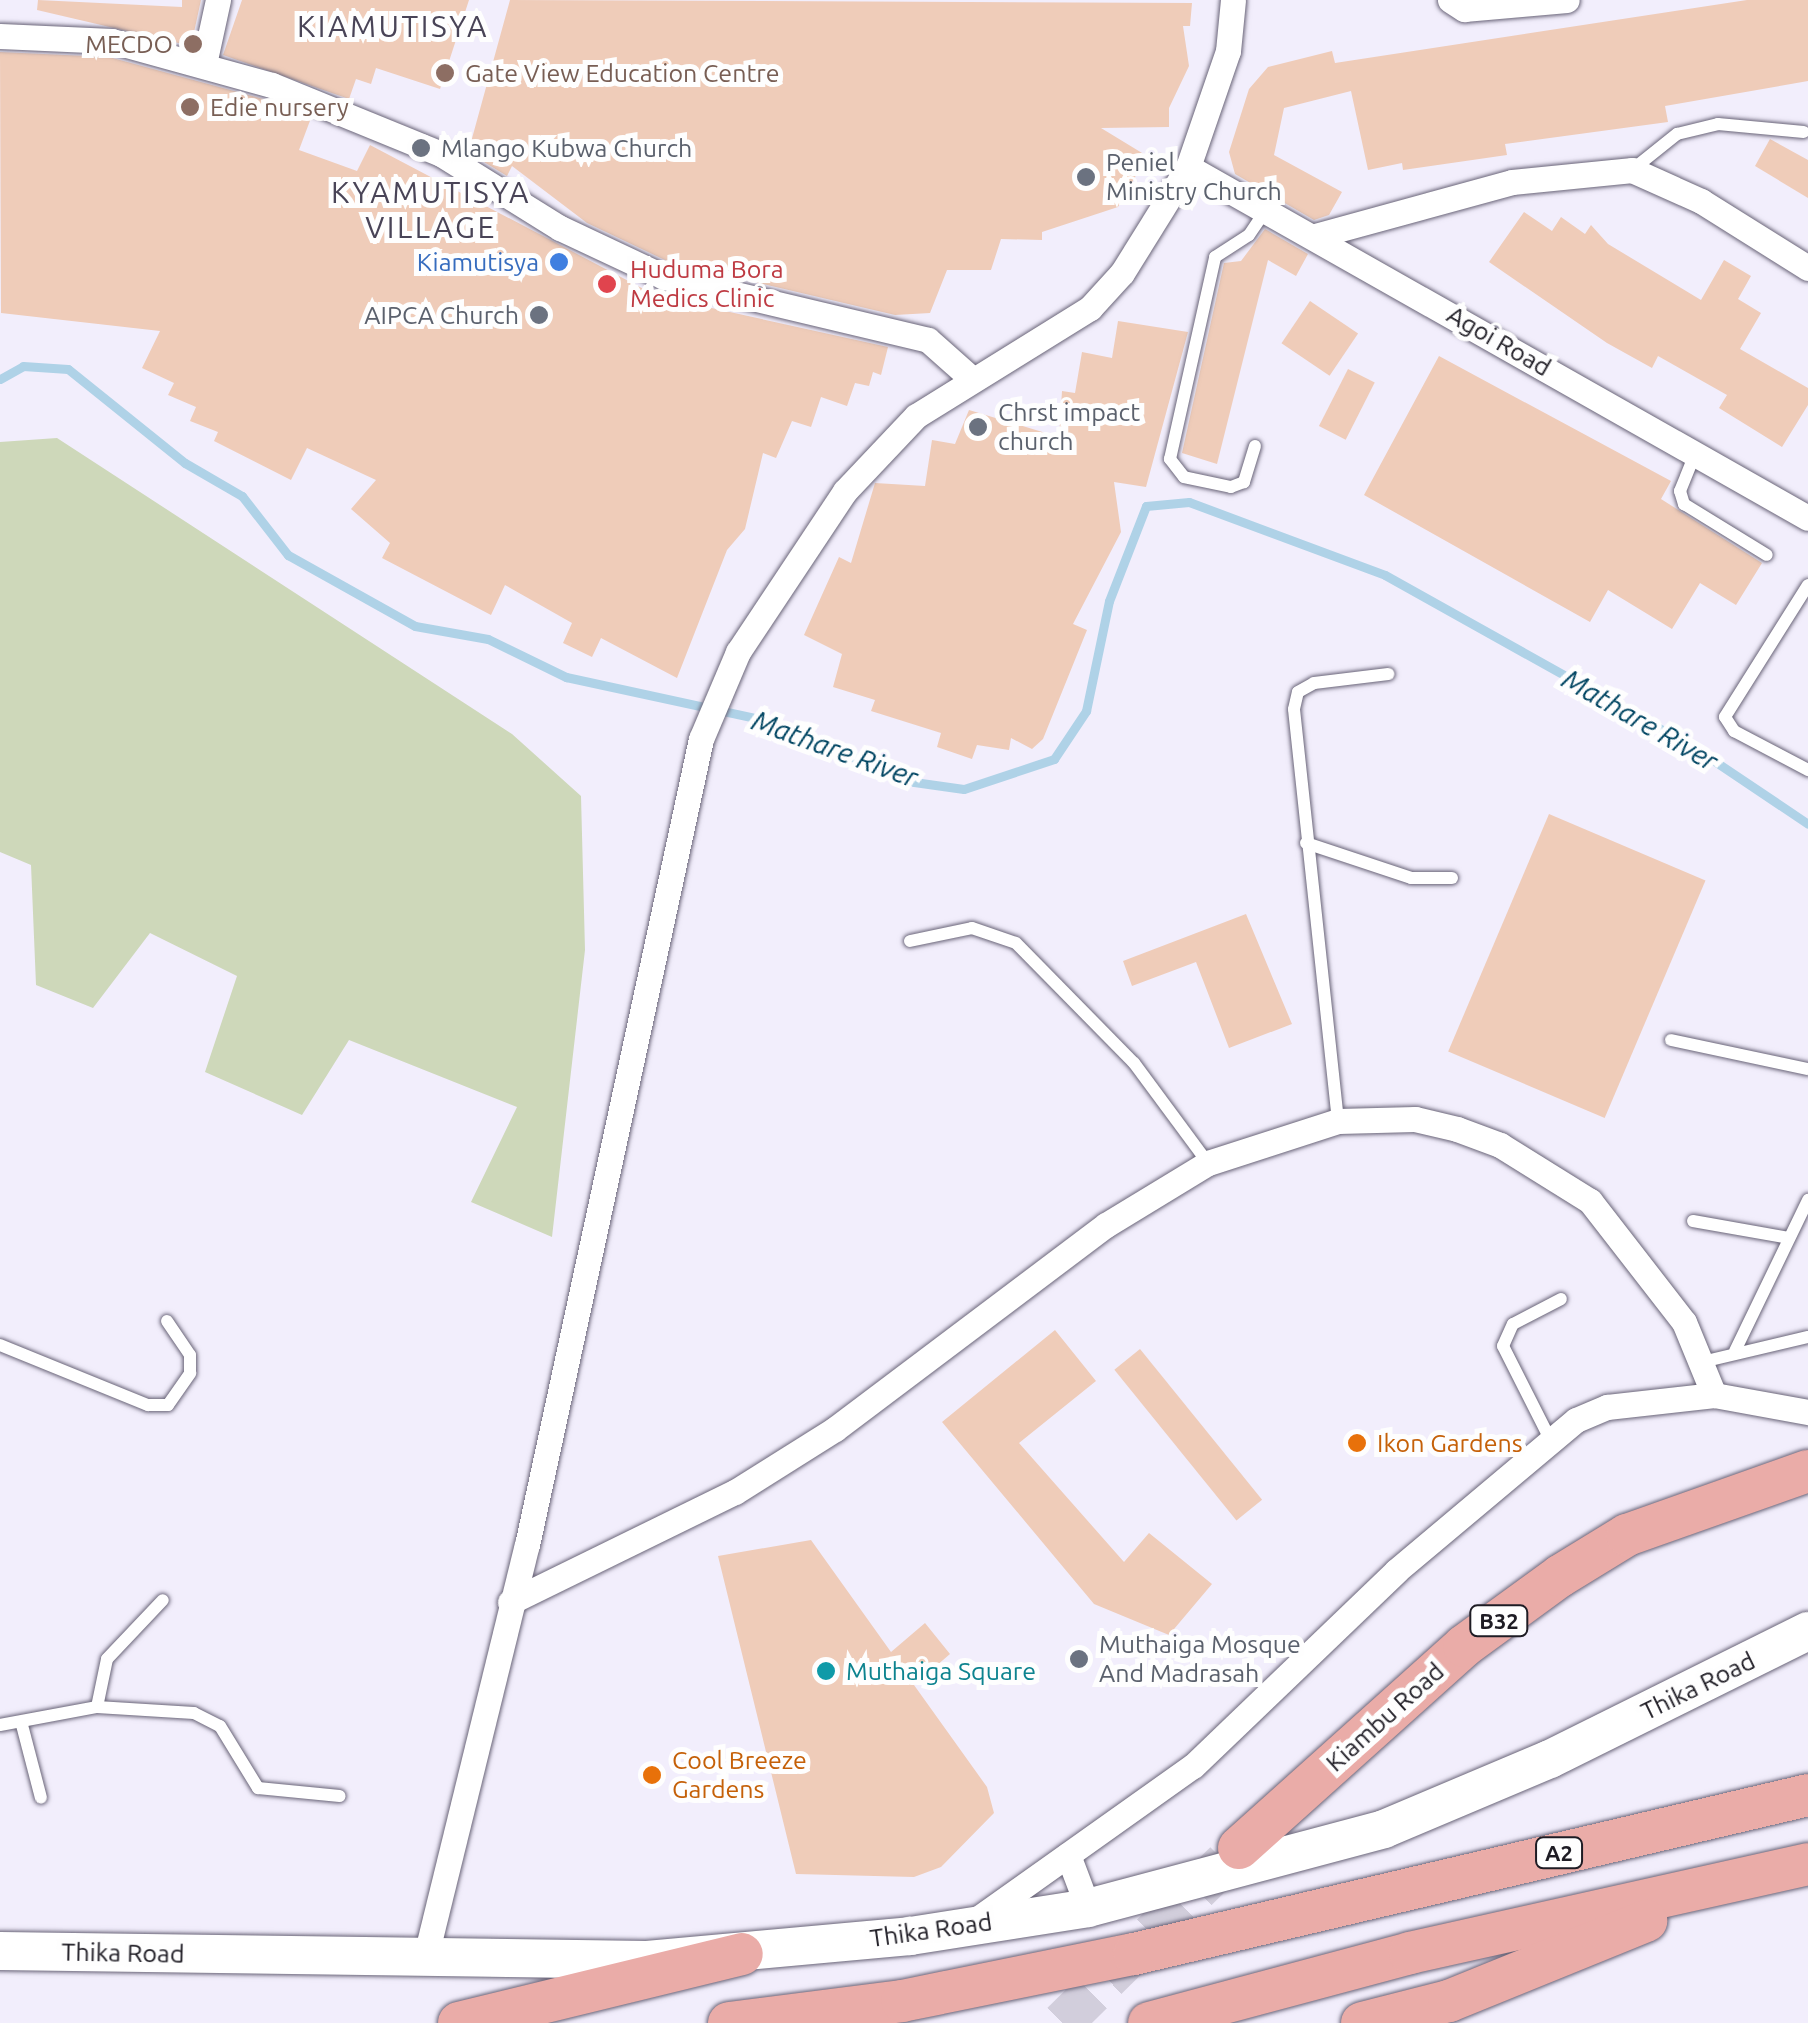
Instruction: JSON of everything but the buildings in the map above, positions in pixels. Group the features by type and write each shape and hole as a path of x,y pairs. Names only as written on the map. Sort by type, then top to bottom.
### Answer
{"highway":[{"name":"Kiambu Road","path":"1239,1848 1464,1646 1560,1576 1627,1535 1808,1472"},
{"name":"A2","path":"729,2023 902,2002 1134,1954 1808,1795"},
{"path":"1149,2023 1410,1952 1808,1864"},
{"path":"1362,2023 1467,1994 1738,1880"},
{"path":"459,2023 742,1954"}],"main road":[{"name":"Thika Road","path":"0,1951 425,1959 742,1954 1088,1908 1384,1829 1550,1760 1808,1631"}],"street":[{"path":"204,64 218,0"},
{"path":"425,1959 527,1545 701,739 738,652 846,491 916,416 1090,308 1122,274 1188,167 1228,51 1234,0"},
{"path":"1450,0 1464,9 1567,0"},
{"path":"0,36 112,41 204,64 442,154 560,228 664,277 928,340 972,378"},
{"name":"Agoi Road","path":"1188,167 1808,518"},
{"path":"1315,236 1512,182 1632,170 1702,201 1808,268"},
{"path":"510,1602 735,1492 835,1430 1106,1226 1208,1162 1338,1121 1443,1126 1550,1172 1619,1233 1684,1322 1714,1396"},
{"path":"967,1926 1193,1766 1549,1437 1607,1408 1714,1396 1808,1412"},
{"path":"1068,1855 1088,1908"}],"lane":[{"path":"1632,170 1677,134 1718,124 1804,132"},
{"path":"1255,446 1240,486 1184,476 1170,460 1214,257 1243,240 1266,210"},
{"path":"1696,454 1680,491 1684,504 1767,555"},
{"path":"1808,585 1726,716 1734,731 1808,770"},
{"path":"1338,1121 1306,843 1298,692 1388,674"},
{"path":"1306,843 1412,878 1452,878"},
{"path":"910,941 972,928 1016,943 1134,1062 1208,1162"},
{"path":"1671,1040 1808,1069"},
{"path":"1735,1351 1808,1200"},
{"path":"1693,1222 1789,1238"},
{"path":"1549,1437 1503,1346 1512,1324 1561,1299"},
{"path":"0,1345 148,1405 168,1405 190,1373 190,1356 167,1322"},
{"path":"1702,1362 1735,1351 1808,1337"},
{"path":"97,1707 107,1659 163,1600"},
{"path":"0,1725 22,1725 97,1707 209,1718 258,1788 340,1796"},
{"path":"22,1725 41,1798"}],"green space":[{"path":"57,438 512,734 581,796 585,950 552,1237 471,1202 517,1107 349,1040 302,1115 205,1072 237,976 150,933 93,1008 36,985 31,865 0,852 0,442"}],"waterway":[{"name":"Mathare River","path":"0,379 23,366 68,369 185,463 242,496 288,555 415,626 488,639 566,677 755,718 914,782 964,789 1054,759 1086,711 1109,601 1146,506 1189,502 1385,575 1695,748 1808,824"}],"tunnel":[{"path":"1062,2023 1225,1862"}],"place":[{"name":"MECDO","path":"193,44"},
{"name":"Gate View Education Centre","path":"445,73"},
{"name":"Edie nursery","path":"190,107"},
{"name":"Mlango Kubwa Church","path":"421,148"},
{"name":"Peniel Ministry Church","path":"1086,177"},
{"name":"Kiamutisya","path":"559,262"},
{"name":"Huduma Bora Medics Clinic","path":"607,284"},
{"name":"AIPCA Church","path":"539,315"},
{"name":"Chrst impact church","path":"978,427"},
{"name":"Ikon Gardens","path":"1357,1443"},
{"name":"Muthaiga Mosque And Madrasah","path":"1079,1659"},
{"name":"Muthaiga Square","path":"826,1671"},
{"name":"Cool Breeze Gardens","path":"652,1775"}],"district":[{"name":"KIAMUTISYA","path":"393,26"},
{"name":"KYAMUTISYA VILLAGE","path":"431,209"}]}
